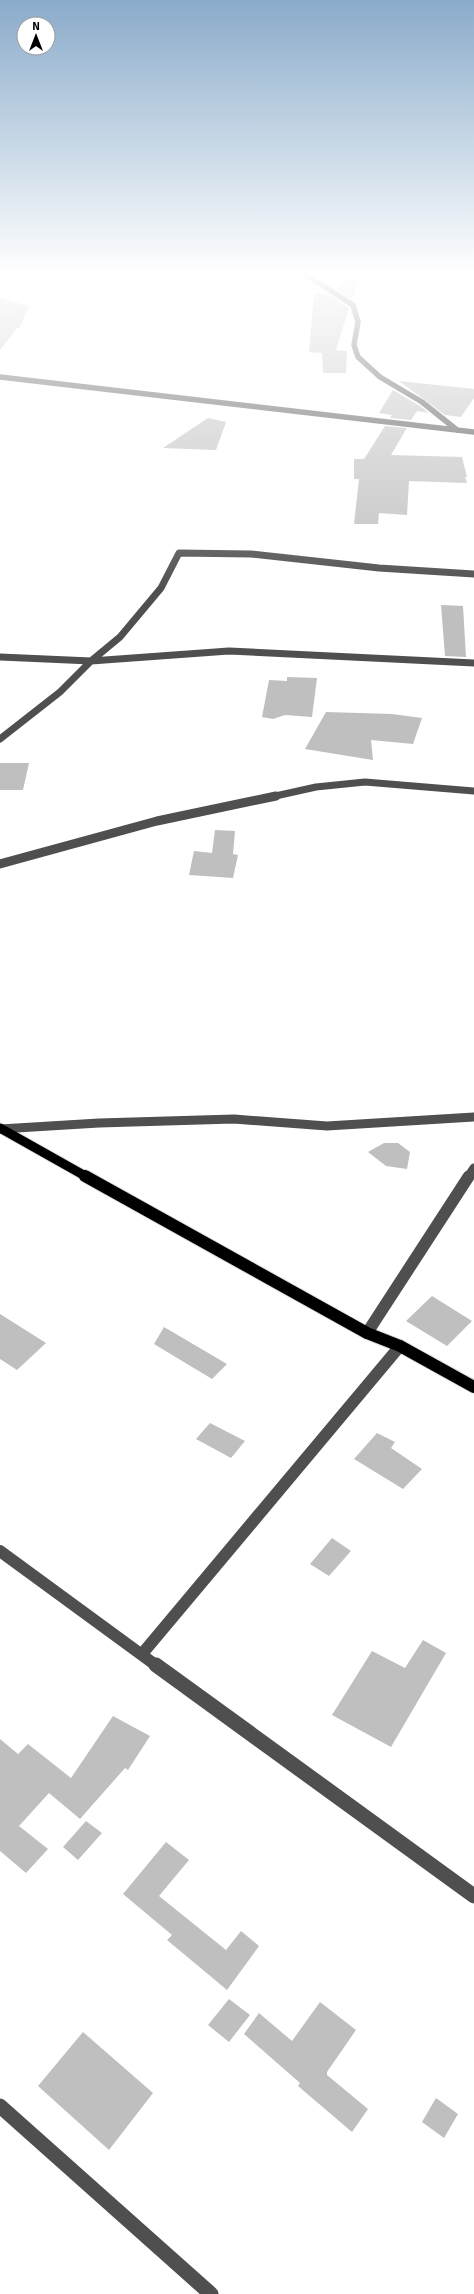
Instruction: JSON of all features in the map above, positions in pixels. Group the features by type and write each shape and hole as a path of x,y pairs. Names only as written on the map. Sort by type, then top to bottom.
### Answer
{"main road":[{"path":"1,1129 368,1333 400,1346 474,1387"}],"street":[{"path":"9,378 474,432"},
{"path":"382,378 422,402 457,430"},
{"path":"0,739 60,692 91,661 120,637 161,588 179,553 251,554 379,568 474,574"},
{"path":"0,657 91,661 229,651 474,663"},
{"path":"0,864 157,821 316,787 365,782 474,791"},
{"path":"1,1129 99,1123 234,1120 327,1126 474,1117"},
{"path":"368,1333 474,1168"},
{"path":"142,1654 400,1346"},
{"path":"0,1550 474,1896"},
{"path":"0,2106 210,2294"}],"building":[{"path":"399,381 474,389 474,398 461,417 445,415"},
{"path":"393,390 429,413 417,411 411,420 390,418 392,415 379,413"},
{"path":"208,418 226,422 216,450 163,448"},
{"path":"385,426 407,428 391,455 462,457 467,483 409,481 407,515 379,513 378,524 354,524 359,479 354,479 354,459 364,459"},
{"path":"441,605 463,606 466,657 445,656"},
{"path":"287,677 317,678 312,717 285,715 273,719 262,717 269,680 287,681"},
{"path":"326,712 392,714 422,718 413,744 371,740 373,760 305,749"},
{"path":"0,763 29,763 23,790 0,790"},
{"path":"215,830 235,831 233,854 238,855 233,878 189,875 194,851 212,853"},
{"path":"384,1143 398,1143 410,1152 407,1169 386,1166 368,1152"},
{"path":"432,1296 472,1321 447,1346 406,1321"},
{"path":"0,1314 46,1343 17,1370 0,1359"},
{"path":"164,1327 227,1364 212,1379 154,1344"},
{"path":"210,1423 245,1441 231,1458 196,1439"},
{"path":"377,1433 395,1442 391,1448 422,1469 403,1489 354,1459"},
{"path":"332,1538 351,1551 329,1576 310,1564"},
{"path":"423,1640 446,1653 391,1747 332,1715 372,1651 405,1668"},
{"path":"113,1716 150,1736 128,1770 125,1768 80,1819 49,1793 19,1826 48,1849 26,1873 0,1851 0,1739 18,1754 28,1744 71,1778"},
{"path":"86,1821 102,1833 78,1860 63,1847"},
{"path":"166,1842 189,1860 159,1896 226,1950 241,1931 259,1946 227,1990 167,1940 172,1935 123,1894"},
{"path":"229,1999 250,2015 229,2042 208,2025"},
{"path":"320,2002 356,2030 327,2072 327,2075 368,2109 352,2132 298,2086 300,2083 244,2034 259,2013 292,2041"},
{"path":"83,2032 153,2093 109,2150 38,2086"},
{"path":"436,2098 458,2114 444,2138 422,2122"}]}
